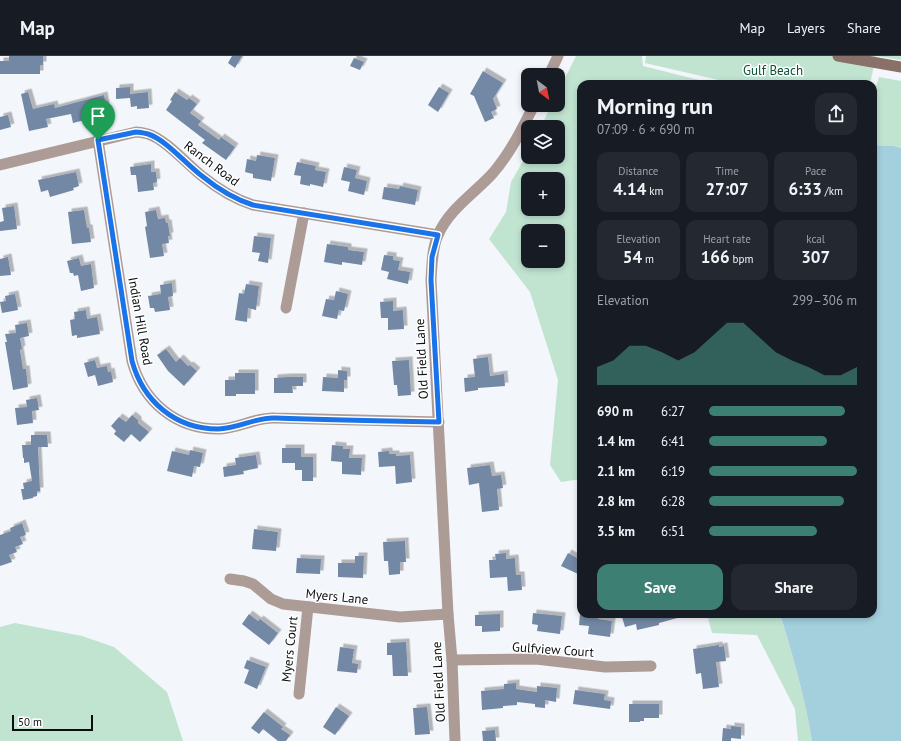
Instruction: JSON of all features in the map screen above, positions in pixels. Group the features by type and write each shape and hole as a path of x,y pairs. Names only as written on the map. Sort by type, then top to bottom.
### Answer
{"main road":[{"path":"838,56 901,67"}],"street":[{"path":"552,68 558,56"},
{"name":"Old Field Lane","path":"455,741 452,660 448,614 431,280 432,257 438,235 451,215 492,173 506,156 517,140 531,112"},
{"name":"Ranch Road","path":"0,165 136,132 149,134 162,142 201,176 228,195 253,205 438,235"},
{"name":"Indian Hill Road","path":"98,140 132,361 142,385 155,404 163,411 180,421 198,427 219,429 270,418 439,422"},
{"path":"286,308 304,213"},
{"name":"Myers Lane","path":"230,579 253,584 271,599 283,604 400,617 448,614"},
{"name":"Myers Court","path":"299,694 308,607"},
{"name":"Gulfview Court","path":"452,660 536,659 605,667 652,666"}],"green space":[{"path":"576,56 642,56 643,66 699,80 577,80 577,480 561,482 550,465 558,380 530,292 489,239 506,212 511,182 521,164 565,164 565,120 544,120 548,112 565,112 565,78"},
{"name":"Gulf Beach","path":"646,56 876,56 871,80 719,80 645,63"},
{"path":"876,56 901,56 901,60"},
{"path":"879,77 901,81 901,148 877,145 877,83"},
{"path":"708,618 781,618 806,709 812,741 798,741 795,709 757,635 712,633"},
{"path":"15,623 82,636 114,647 167,692 183,741 0,741 0,627"}],"water":[{"path":"877,145 894,146 901,148 901,741 812,741 806,709 781,618 877,618"}],"building":[{"path":"9,56 43,56 43,65 40,65 40,74 0,74 0,61 9,61"},
{"path":"232,56 242,56 235,68 228,63"},
{"path":"354,58 364,62 360,70 350,66"},
{"path":"483,71 503,83 493,99 497,109 491,112 494,118 485,122 474,96 470,94"},
{"path":"130,87 130,94 148,92 149,108 137,109 137,106 131,107 130,98 116,99 116,88"},
{"path":"439,87 449,93 438,112 428,105"},
{"path":"28,92 33,109 54,104 55,108 104,95 106,106 95,109 97,117 73,123 71,114 46,119 48,127 29,131 21,94"},
{"path":"175,92 187,100 189,98 197,104 190,113 201,121 198,125 219,140 221,137 235,147 226,160 202,143 205,140 166,110 172,101 170,100"},
{"path":"8,115 11,127 0,130 0,117"},
{"path":"257,155 275,158 271,181 253,178 253,174 245,172 247,159 256,161"},
{"path":"297,162 316,166 315,170 326,172 323,187 310,184 310,186 300,184 301,176 294,175"},
{"path":"151,164 151,172 156,172 157,182 153,183 154,190 138,192 136,175 131,175 130,167"},
{"path":"344,167 357,170 355,178 367,181 364,195 348,191 350,182 341,180"},
{"path":"76,172 79,186 73,188 74,190 50,197 48,190 41,192 38,180"},
{"path":"400,186 418,190 415,205 382,199 384,187 399,189"},
{"path":"14,206 17,229 0,231 0,222 4,221 2,208"},
{"path":"84,210 91,242 72,244 68,212"},
{"path":"156,210 158,219 165,218 166,223 168,223 170,236 168,236 169,243 162,244 164,256 150,258 145,227 147,226 145,212"},
{"path":"254,236 271,238 268,263 258,261 260,253 252,252"},
{"path":"327,244 348,247 348,250 364,252 362,265 342,262 342,265 324,262"},
{"path":"384,255 393,256 393,260 400,261 398,270 410,272 408,284 387,279 389,272 381,270"},
{"path":"8,257 11,275 0,276 0,259"},
{"path":"79,258 81,266 91,264 94,288 81,291 78,275 74,276 73,273 70,273 67,261"},
{"path":"172,283 173,296 168,297 170,310 155,312 154,308 150,308 148,296 161,294 160,285"},
{"path":"246,284 259,286 256,310 248,308 247,322 235,320 239,293 244,294"},
{"path":"336,291 348,294 344,311 339,310 337,319 322,316 326,299 334,300"},
{"path":"15,294 18,310 2,313 0,302 6,301 5,296"},
{"path":"393,301 393,311 403,310 404,329 388,330 388,318 381,318 380,302"},
{"path":"86,310 87,319 97,317 100,334 77,338 77,335 72,336 70,320 75,319 74,312"},
{"path":"27,323 29,336 20,338 22,349 20,350 23,369 26,369 28,387 13,390 5,334 16,333 15,325"},
{"path":"166,349 176,362 180,358 188,366 190,365 197,371 184,386 168,371 157,355"},
{"path":"488,357 490,376 504,374 505,386 478,388 478,390 465,392 464,378 475,377 473,359"},
{"path":"95,360 97,368 107,366 108,372 111,371 113,382 98,386 95,375 88,377 84,363"},
{"path":"409,360 411,395 398,396 397,385 394,385 392,361"},
{"path":"338,370 347,371 347,380 344,380 344,392 322,391 323,377 338,378"},
{"path":"235,373 255,373 255,394 236,394 236,396 225,396 225,380 235,380"},
{"path":"303,377 303,386 292,386 293,393 274,393 274,378"},
{"path":"37,398 39,410 32,411 33,423 17,425 15,408 27,407 26,400"},
{"path":"132,415 138,420 138,423 149,432 140,442 131,434 124,442 114,434 116,431 111,426 119,417 126,422"},
{"path":"31,435 47,435 48,447 38,447 40,491 37,491 37,496 23,500 21,489 24,489 23,483 32,481 29,462 24,463 22,445 31,445"},
{"path":"332,445 343,446 343,449 350,449 349,458 362,458 361,475 342,474 342,462 331,461"},
{"path":"282,448 301,448 301,457 313,457 313,481 302,481 302,470 295,470 295,463 282,463"},
{"path":"190,450 203,453 200,467 194,466 192,477 167,471 172,451 189,455"},
{"path":"389,451 389,454 396,454 396,456 410,455 412,482 396,484 395,466 379,467 378,452"},
{"path":"256,455 258,468 243,471 244,474 224,477 223,467 236,465 235,458"},
{"path":"490,465 492,476 501,475 503,488 497,489 499,510 482,512 479,483 469,485 467,468"},
{"path":"22,523 26,535 20,537 23,544 15,547 17,552 9,555 12,562 0,566 0,535 11,531 10,528"},
{"path":"254,529 278,532 276,551 252,549"},
{"path":"405,541 406,562 400,562 400,574 389,575 388,561 384,561 383,542"},
{"path":"506,553 506,559 515,558 516,575 521,575 522,590 508,591 507,577 490,578 489,560 496,560 495,554"},
{"path":"568,553 577,558 577,574 561,566"},
{"path":"355,556 364,556 363,578 338,577 338,563 355,563"},
{"path":"297,558 321,559 320,574 296,573"},
{"path":"533,613 562,616 560,634 537,631 538,625 532,624"},
{"path":"249,614 258,621 260,619 278,633 269,645 242,624"},
{"path":"500,614 500,631 482,632 482,626 475,626 475,615"},
{"path":"580,618 598,618 612,621 610,637 588,634 589,626 579,625"},
{"path":"622,618 677,618 659,623 659,625 637,630 636,624 625,627"},
{"path":"406,642 408,676 393,676 392,655 387,655 387,643"},
{"path":"719,645 719,647 724,646 726,661 716,662 719,687 703,689 701,673 696,674 693,649"},
{"path":"340,647 354,649 352,663 358,664 357,673 337,671"},
{"path":"247,660 266,667 257,689 244,683 249,670 244,668"},
{"path":"516,683 516,689 537,692 537,686 557,688 556,702 545,700 545,708 535,707 535,704 517,702 517,705 482,710 481,691 504,689 504,684"},
{"path":"575,690 605,694 604,700 611,701 610,709 573,704"},
{"path":"629,704 659,704 659,718 644,718 644,721 629,722"},
{"path":"336,707 349,716 335,735 323,727"},
{"path":"427,707 430,734 415,735 413,708"},
{"path":"264,712 283,727 281,729 290,735 286,741 278,741 263,729 259,734 251,728"},
{"path":"731,726 741,727 741,739 731,738 731,741 722,741 723,728 731,729"},
{"path":"495,730 496,741 483,741 482,731"}],"route":[{"path":"136,132 149,134 162,142 201,176 220,190 242,202 438,235 432,257 431,280 439,422 270,418 219,429 198,427 180,421 163,411 148,395 137,376 132,361 98,140 136,132"}]}
